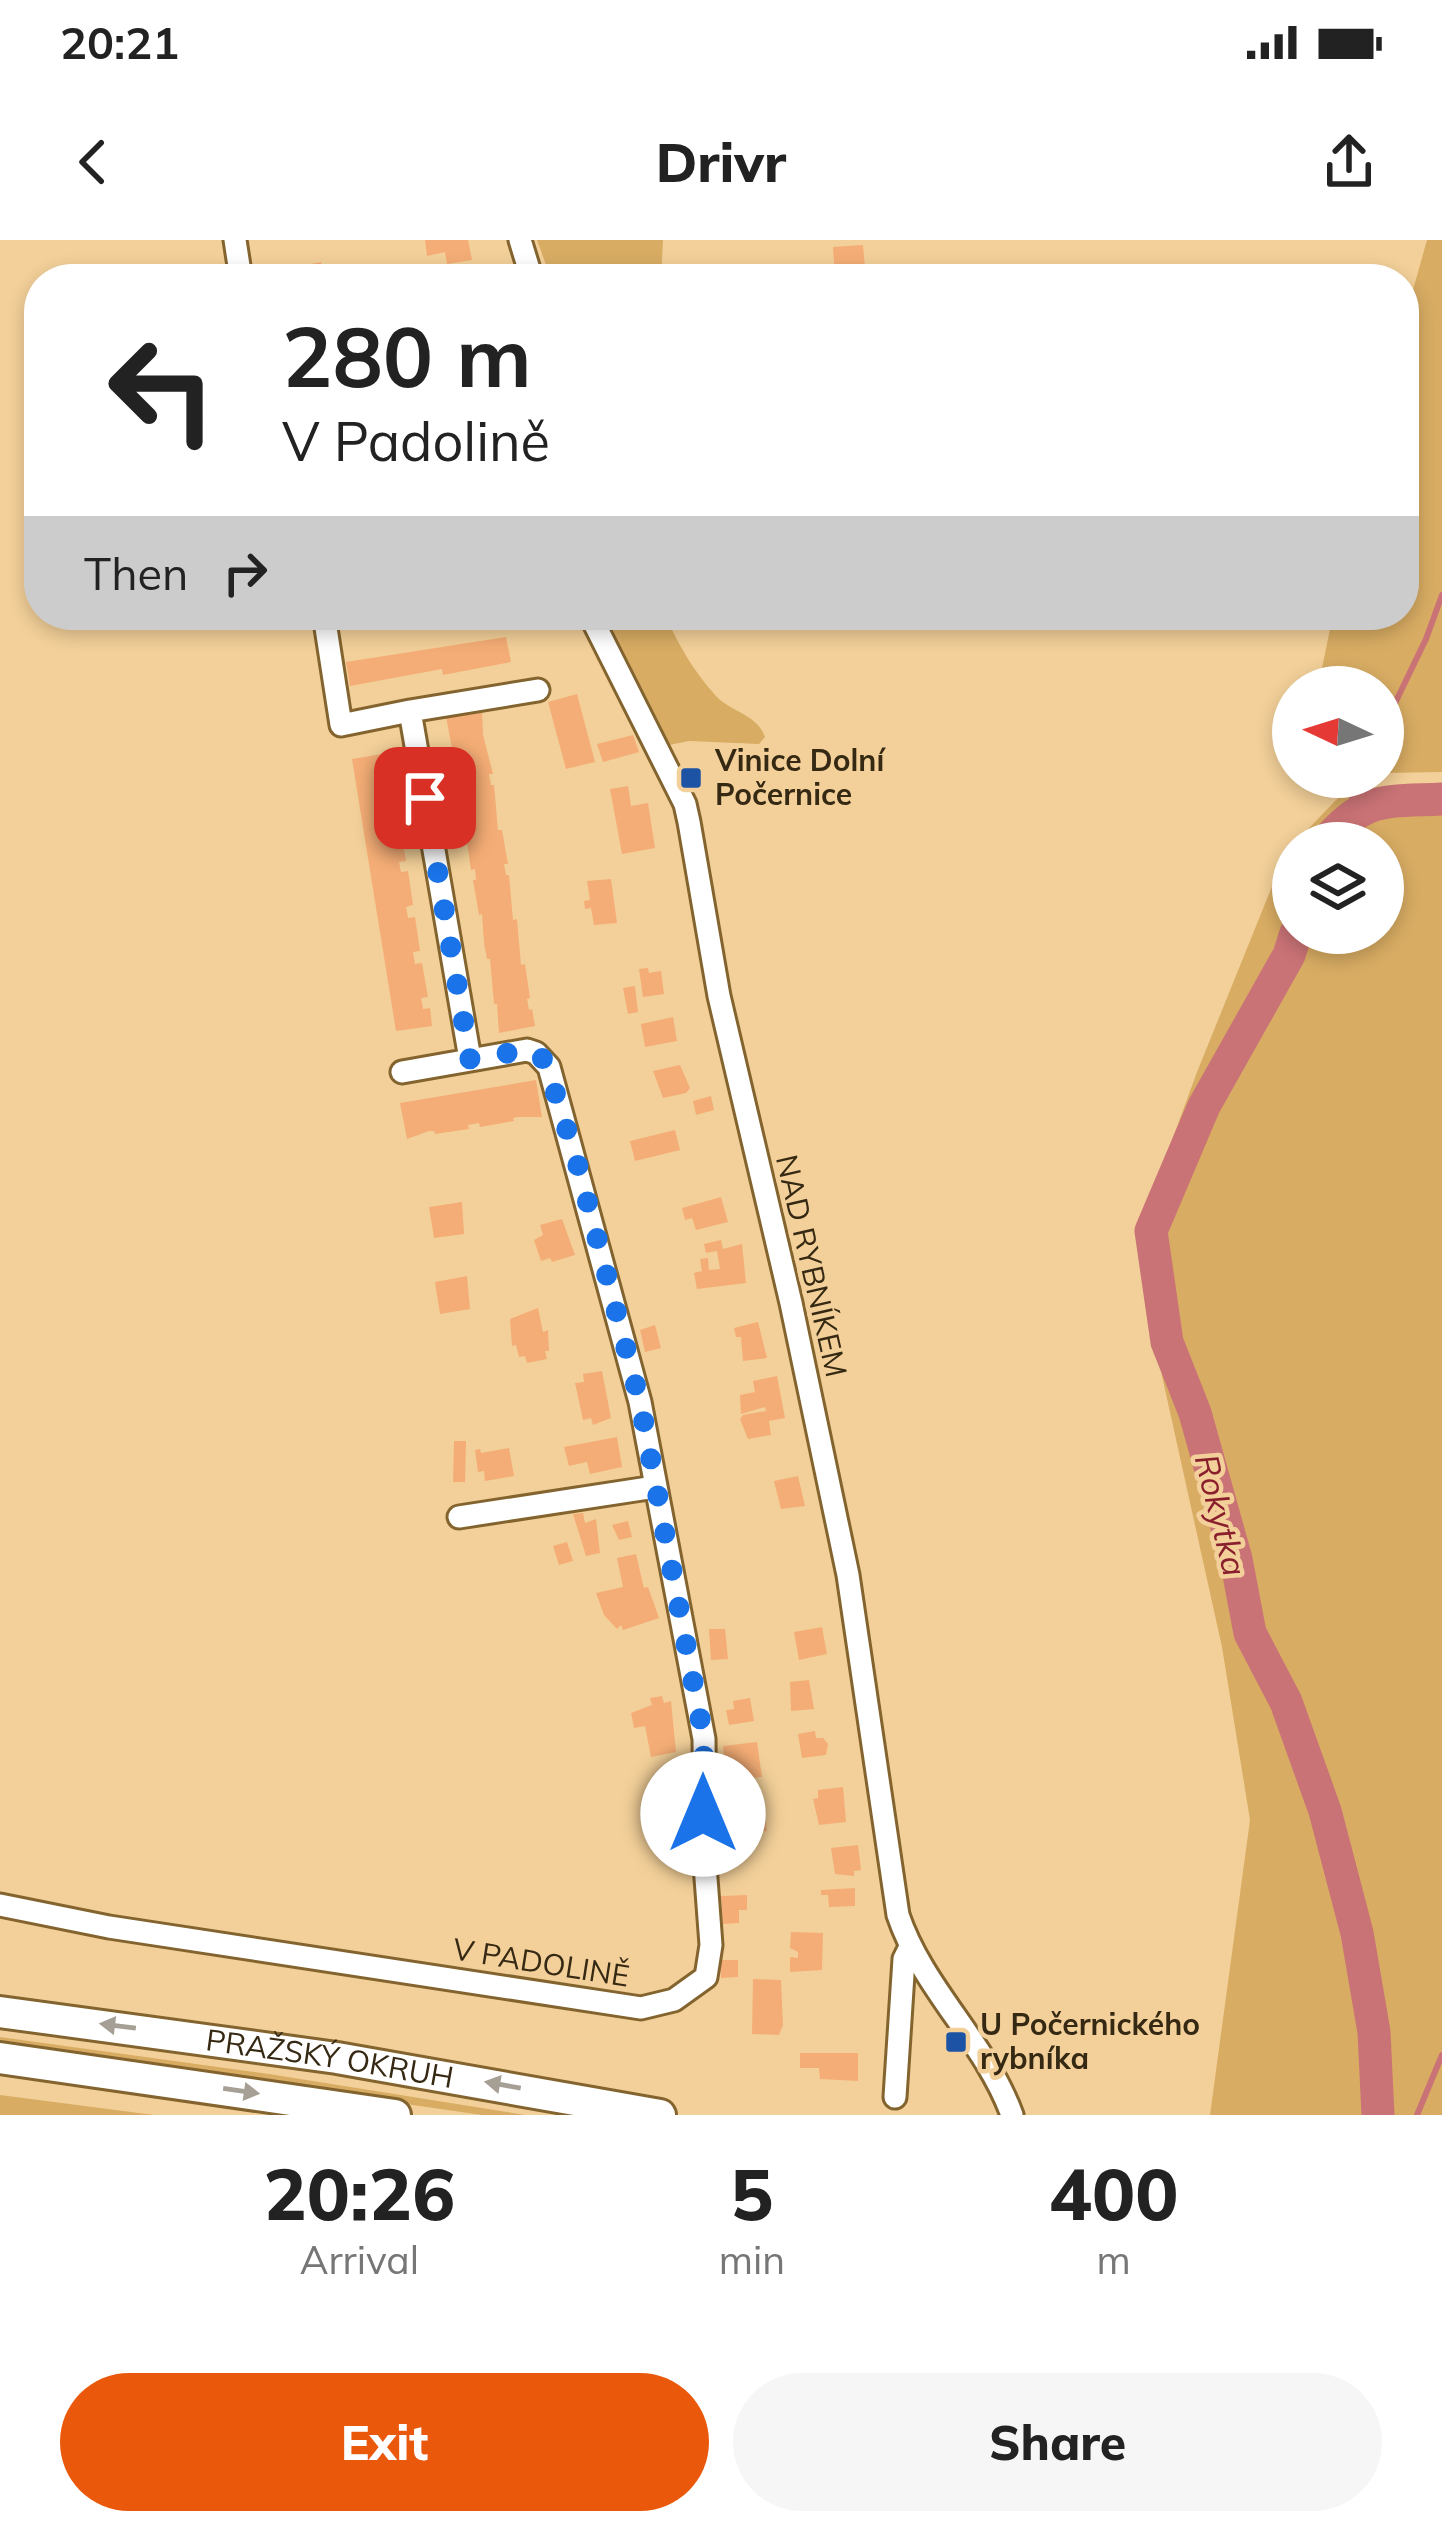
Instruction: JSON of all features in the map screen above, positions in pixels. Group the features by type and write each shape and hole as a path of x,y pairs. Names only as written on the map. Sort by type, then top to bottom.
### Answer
{"highway":[{"name":"PRAŽSKÝ OKRUH","path":"0,2012 337,2058 660,2115"},
{"name":"PRAŽSKÝ OKRUH","path":"0,2058 395,2115"}],"street":[{"path":"326,630 341,725 538,689"},
{"name":"NAD RYBNÍKEM","path":"598,630 685,804 718,996 791,1303 848,1575 890,1879 909,1949 982,2049 1012,2115"},
{"path":"410,711 470,1059"},
{"name":"V PADOLINĚ","path":"0,1905 110,1927 641,2008 692,1990 706,1977 711,1945 704,1739 622,1328 549,1067 527,1050 402,1072"},
{"path":"459,1517 655,1487"},
{"name":"NAD RYBNÍKEM","path":"896,2097 904,1959 909,1949"},
{"path":"902,2005 939,1993"}],"shaded area":[{"path":"537,240 663,240 662,264 546,264"},
{"path":"1427,240 1442,240 1442,772 1404,773 1404,666 1322,666 1330,630 1419,630 1419,269"},
{"path":"612,630 673,630 708,687 756,724 765,737 759,744 689,741 669,745"},
{"path":"1442,790 1442,2115 1210,2115 1250,1820 1222,1647 1162,1376 1141,1225 1272,887 1272,954 1404,954 1404,822 1315,822 1338,798 1404,798 1404,793"},
{"path":"0,2037 525,2115 482,2115 0,2045"},
{"path":"0,2095 154,2115 0,2115"}],"building":[{"path":"425,240 468,240 472,260 447,264 445,252 427,256"},
{"path":"863,245 865,264 834,264 833,247"},
{"path":"506,637 511,662 350,686 346,662"},
{"path":"577,694 595,762 566,769 548,702"},
{"path":"482,711 513,920 517,919 521,965 525,964 535,1026 499,1033 446,717"},
{"path":"633,735 639,752 603,762 597,744"},
{"path":"388,753 391,771 384,772 386,783 393,782 398,815 391,816 393,828 400,826 406,861 399,862 401,872 408,871 413,905 406,907 408,918 415,917 420,951 413,952 415,964 422,963 428,997 421,998 423,1009 430,1008 432,1026 396,1031 352,759"},
{"path":"628,786 631,806 648,803 655,848 622,854 610,789"},
{"path":"611,879 617,923 594,925 591,908 585,909 584,901 590,900 587,881"},
{"path":"648,968 649,973 661,971 664,994 643,997 639,969"},
{"path":"635,986 638,1012 628,1014 623,988"},
{"path":"673,1017 677,1041 645,1047 641,1024"},
{"path":"680,1065 690,1088 663,1098 653,1071"},
{"path":"536,1080 542,1117 519,1117 480,1127 479,1123 435,1134 429,1131 407,1139 400,1103"},
{"path":"711,1096 714,1110 696,1115 693,1101"},
{"path":"675,1130 680,1150 635,1161 630,1141"},
{"path":"721,1197 728,1222 696,1230 692,1218 685,1220 682,1208"},
{"path":"462,1202 464,1234 434,1238 429,1207"},
{"path":"562,1219 575,1255 541,1261 534,1240 543,1235 540,1225"},
{"path":"721,1240 723,1249 742,1244 746,1283 697,1289 694,1273 702,1271 700,1259 708,1258 709,1270 720,1269 717,1251 706,1253 704,1244"},
{"path":"467,1276 470,1309 440,1314 435,1282"},
{"path":"538,1308 543,1332 548,1330 549,1351 545,1351 547,1359 527,1363 525,1356 519,1357 516,1345 512,1346 510,1319"},
{"path":"758,1322 767,1358 743,1361 741,1337 736,1337 734,1328"},
{"path":"655,1325 661,1348 645,1352 640,1330"},
{"path":"602,1371 611,1418 593,1425 591,1418 583,1420 575,1383 584,1382 583,1374"},
{"path":"777,1376 785,1418 769,1421 771,1435 748,1439 740,1419 766,1411 765,1407 741,1414 740,1395 755,1392 753,1381"},
{"path":"617,1437 622,1467 590,1474 587,1462 569,1466 564,1447"},
{"path":"454,1441 466,1441 465,1482 453,1482"},
{"path":"509,1448 514,1476 485,1481 484,1471 478,1472 475,1450"},
{"path":"798,1476 805,1506 781,1509 774,1481"},
{"path":"583,1513 585,1523 596,1519 600,1553 586,1556 573,1514"},
{"path":"628,1521 632,1537 619,1540 612,1525"},
{"path":"567,1542 573,1561 559,1565 553,1546"},
{"path":"636,1554 644,1588 648,1587 659,1618 617,1629 604,1615 596,1593 623,1587 617,1558"},
{"path":"822,1627 827,1654 799,1660 794,1632"},
{"path":"709,1629 725,1629 728,1659 711,1660"},
{"path":"809,1680 814,1709 791,1711 790,1682"},
{"path":"662,1696 664,1703 671,1701 676,1752 651,1757 645,1726 634,1728 631,1713 652,1705 650,1698"},
{"path":"750,1698 754,1721 729,1725 726,1710 734,1709 733,1701"},
{"path":"815,1731 816,1738 828,1744 826,1755 802,1758 798,1734"},
{"path":"757,1742 762,1777 733,1780 731,1767 725,1768 723,1746"},
{"path":"843,1787 846,1822 819,1825 813,1799 818,1798 818,1790"},
{"path":"761,1795 767,1831 731,1837 723,1801"},
{"path":"858,1845 861,1870 854,1871 854,1876 835,1874 831,1848"},
{"path":"855,1888 855,1906 829,1907 828,1895 821,1895 821,1890"},
{"path":"747,1895 747,1910 739,1910 739,1923 723,1924 721,1896"},
{"path":"791,1932 823,1933 822,1970 790,1972 790,1957 798,1958 798,1952 790,1948"},
{"path":"720,1960 738,1960 738,1977 721,1978"},
{"path":"753,1979 781,1980 783,2025 779,2035 752,2034"},
{"path":"800,2053 858,2053 858,2081 820,2079 819,2068 800,2068"}],"waterway":[{"path":"1404,685 1442,595"},
{"path":"1349,814 1352,799"},
{"name":"Rokytka","path":"1346,822 1376,804 1442,799"},
{"name":"Rokytka","path":"1289,954 1204,1106 1151,1231 1167,1342 1195,1413 1236,1559 1250,1633 1286,1702 1325,1811 1357,1933 1374,2032 1378,2115"},
{"path":"1417,2115 1442,2055"}],"place":[{"name":"Vinice Dolní Počernice","path":"691,778"},
{"name":"U Počernického rybníka","path":"956,2042"}],"route":[{"path":"425,798 470,1059 527,1050 545,1060 577,1162 640,1402 683,1624 704,1739 703,1814"}]}
